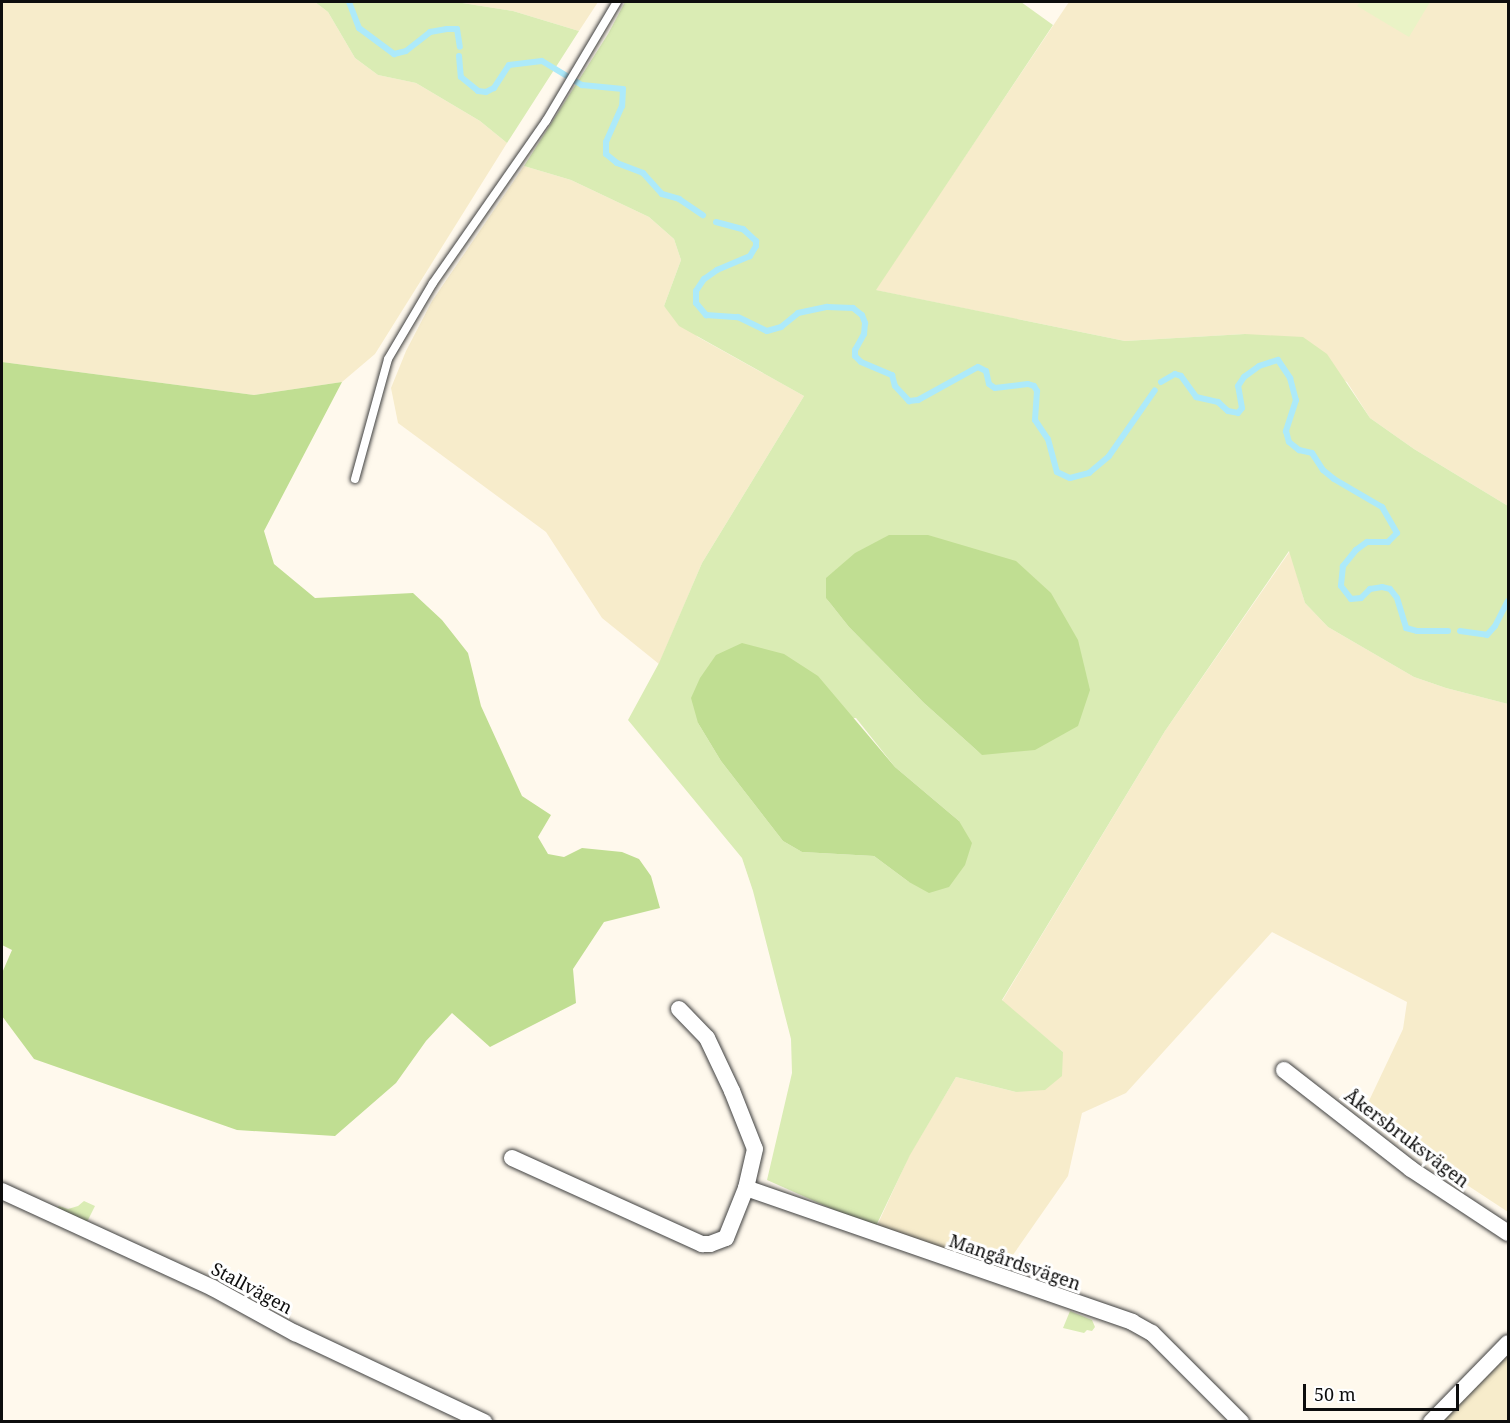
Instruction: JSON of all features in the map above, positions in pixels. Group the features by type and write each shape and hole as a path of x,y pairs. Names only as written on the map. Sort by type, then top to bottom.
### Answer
{"street":[{"path":"512,1158 702,1244 710,1244 726,1238 746,1188 755,1149 732,1091 707,1038 680,1009"},
{"name":"Åkersbruksvägen","path":"1284,1071 1411,1169 1509,1233"},
{"name":"Mangårdsvägen","path":"746,1188 1143,1327 1241,1422"},
{"name":"Stallvägen","path":"2,1191 213,1288 295,1333 484,1422"},
{"path":"1431,1422 1509,1343"}],"lane":[{"path":"355,479 388,358 433,284 559,100 617,2"}],"shaded area":[{"path":"2,2 315,2 328,12 355,58 378,75 416,83 480,121 507,143 375,354 342,382 254,395 2,362"},
{"path":"456,2 598,2 579,31 513,11"},
{"path":"1069,2 1508,2 1508,506 1414,449 1370,418 1347,382 1245,334 1125,341 875,290"},
{"path":"524,166 571,180 649,217 674,239 681,260 664,306 698,337 804,396 702,563 659,664 602,618 546,532 398,423 391,388 406,351 432,301"},
{"path":"1290,551 1305,603 1328,627 1414,677 1508,704 1508,1212 1385,1131 1367,1105 1403,1029 1407,1002 1272,932 1126,1093 1082,1113 1068,1176 1001,1272 876,1228 910,1154 956,1077 1016,1092 1063,1052 1002,1001 1165,731"},
{"path":"1508,1355 1508,1421 1442,1421"}],"green space":[{"path":"315,2 456,2 513,11 579,31 507,143 480,121 416,83 378,75 355,58 328,12"},
{"path":"625,2 1021,2 1053,25 876,290 1125,341 1245,334 1303,337 1327,354 1370,418 1414,449 1508,506 1508,704 1414,677 1328,627 1305,603 1289,551 1165,731 1002,1000 1063,1052 1062,1076 1045,1090 1016,1092 956,1077 910,1155 875,1228 767,1180 792,1073 791,1039 753,891 742,858 628,720 659,663 702,563 804,396 679,326 664,306 681,260 674,239 649,217 571,180 524,166 608,34","holes":["826,598 982,755 924,703 849,627","856,718 895,767 959,821 909,882 874,856 802,852 783,841 721,761 698,723"]},
{"path":"1360,2 1430,2 1409,37 1357,6"},
{"path":"2,362 254,395 342,382 264,531 274,564 315,598 413,593 442,620 468,653 481,706 522,796 551,815 538,837 548,854 564,857 582,848 622,852 639,859 651,876 660,908 604,922 573,969 576,1003 490,1047 452,1013 426,1041 396,1083 335,1136 237,1130 34,1059 2,1016 2,973 12,950 2,945"},
{"path":"889,535 928,535 1016,561 1051,593 1078,640 1090,690 1078,726 1035,750 982,755 924,703 849,627 826,598 826,578 855,553"},
{"path":"742,643 784,654 818,676 895,767 959,821 972,843 965,865 949,887 929,893 909,882 874,856 802,852 783,841 721,761 698,723 691,698 700,678 716,655"},
{"path":"84,1201 95,1206 87,1222 56,1209 59,1206 68,1209"},
{"path":"1070,1311 1092,1320 1095,1327 1092,1331 1087,1330 1084,1333 1063,1328"}],"waterway":[{"path":"349,2 359,28 394,54 406,51 430,32 447,29 457,29 460,47"},
{"path":"459,56 461,77 478,91 486,92 494,88 509,65 542,61 582,85 623,89 622,106 606,142 606,154 617,163 643,173 662,194 679,199 703,215"},
{"path":"716,222 743,229 756,241 756,246 750,256 717,270 704,279 696,291 696,303 706,315 738,317 767,331 781,327 798,313 827,307 853,308 862,315 865,323 864,334 855,350 855,356 861,362 892,375 895,386 909,401 918,400 978,367 986,371 989,384 995,388 1028,384 1034,386 1037,391 1035,420 1048,439 1057,472 1070,478 1089,473 1109,456 1155,390"},
{"path":"1161,382 1175,374 1181,376 1196,397 1218,402 1228,411 1238,413 1242,408 1238,386 1244,377 1259,366 1278,360 1290,378 1296,400 1286,431 1289,442 1299,450 1312,453 1323,470 1334,479 1382,507 1397,533 1388,542 1367,542 1356,550 1343,566 1341,586 1351,599 1361,598 1370,589 1382,587 1390,589 1397,598 1406,628 1417,631 1448,631"},
{"path":"1460,631 1487,635 1495,626 1508,601"}]}
